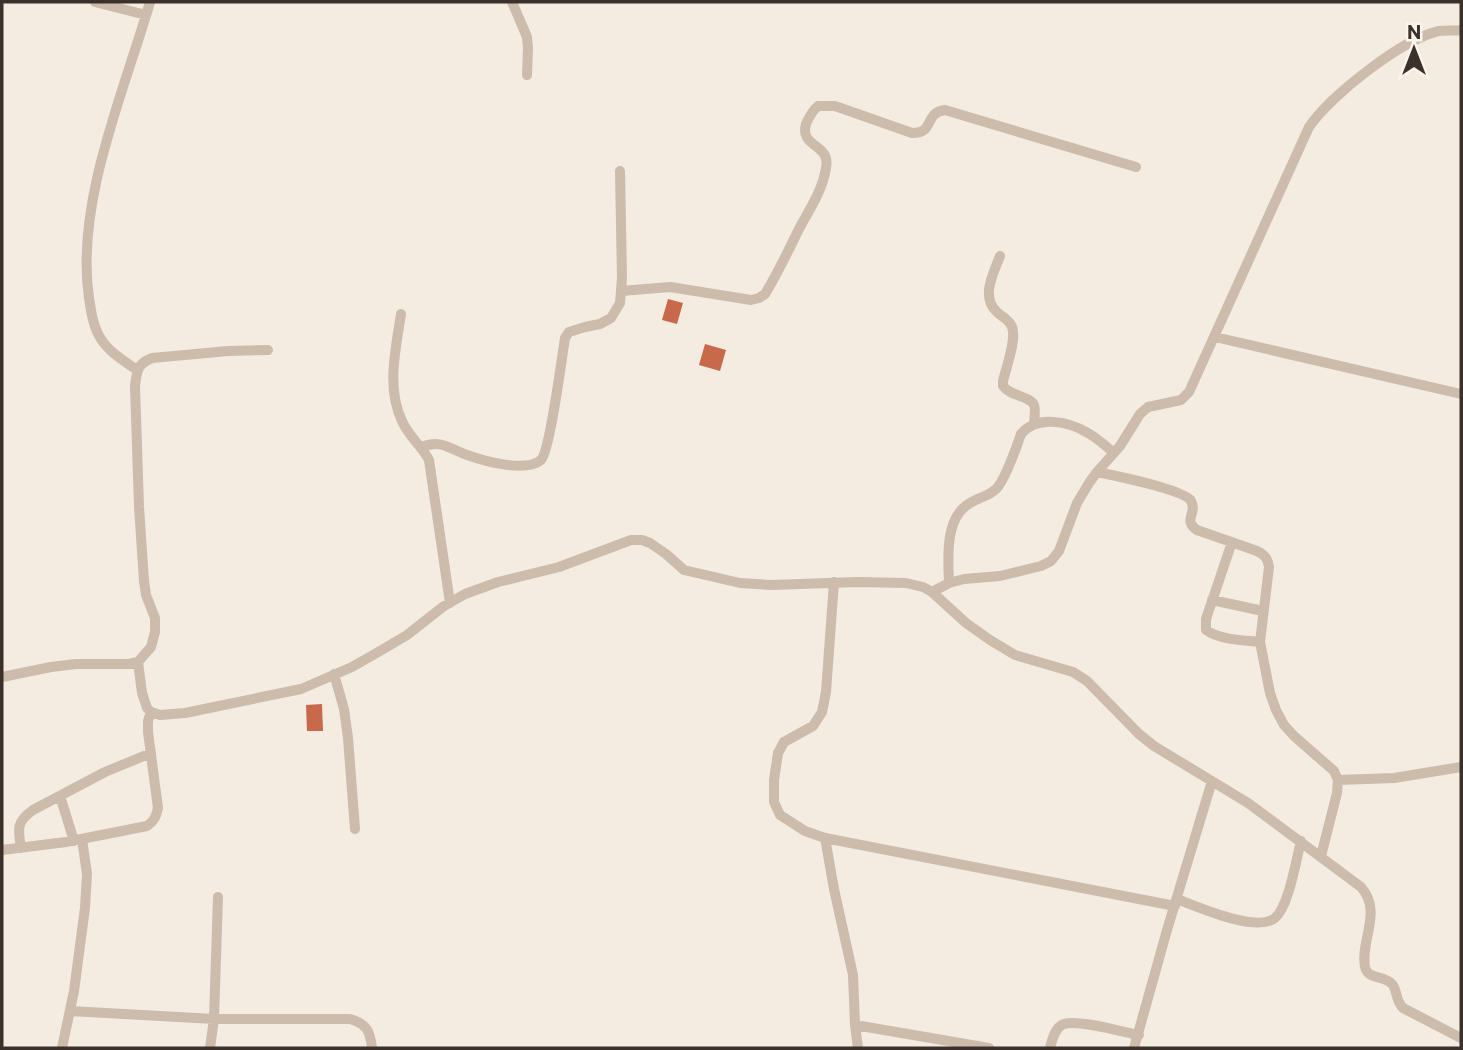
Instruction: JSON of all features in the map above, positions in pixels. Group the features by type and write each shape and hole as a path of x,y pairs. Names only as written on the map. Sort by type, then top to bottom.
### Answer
{"street":[{"path":"95,2 146,15"},
{"path":"137,370 120,359 100,338 92,315 86,276 87,239 109,133 150,2"},
{"path":"512,2 527,37 527,75"},
{"path":"932,592 964,579 1000,576 1051,561 1059,551 1077,503 1097,471 1114,453 1140,414 1149,407 1181,400 1189,393 1309,127 1318,114 1333,99 1389,56 1418,39 1440,31 1461,30"},
{"path":"621,291 670,287 751,300 765,294 819,191 827,167 823,152 807,140 805,135 808,119 818,106 835,106 912,133 925,131 933,116 944,110 1136,167"},
{"path":"422,447 436,443 474,457 516,466 540,461 544,455 554,410 565,338 569,332 600,324 611,318 620,303 620,171"},
{"path":"1000,256 990,282 989,293 991,304 1007,319 1014,336 1003,386 1010,393 1032,402 1034,424"},
{"path":"401,314 393,382 395,398 400,419 429,460 450,603"},
{"path":"1215,337 1461,394"},
{"path":"2,677 76,664 129,664 138,662 151,647 155,618 144,581 139,507 135,386 137,370 143,362 152,358 268,350"},
{"path":"949,583 949,541 957,516 963,507 999,486 1021,434 1027,427 1041,422 1055,422 1076,427 1114,453"},
{"path":"1097,471 1186,496 1193,507 1191,526 1264,554 1268,560 1260,642 1270,693 1284,724 1334,771 1338,780 1321,856"},
{"path":"138,662 147,708 160,715 185,713 301,689 352,667 407,635 466,594 498,582 559,567 631,540 650,542 684,570 740,583 906,583 923,587 966,623 1015,655 1073,672 1087,681 1154,746 1248,803 1362,887 1367,894 1371,921 1366,949 1367,971 1371,976 1390,982 1395,988 1397,1002 1403,1008 1461,1038"},
{"path":"1232,542 1212,600 1206,630 1209,633 1260,642"},
{"path":"834,582 826,692 822,712 813,726 784,741 778,753 774,803 780,815 805,831 825,838 1176,903 1252,923 1268,922 1282,910 1301,841"},
{"path":"1212,600 1263,611"},
{"path":"334,674 344,709 348,738 355,829"},
{"path":"2,850 78,840 147,826 153,821 158,808 148,732 151,712"},
{"path":"21,848 19,824 24,816 105,772 151,754"},
{"path":"1338,780 1394,778 1461,767"},
{"path":"1135,1048 1212,781"},
{"path":"60,796 88,874 79,958 62,1048"},
{"path":"825,838 853,975 858,1048"},
{"path":"210,1048 214,1019 218,897"},
{"path":"70,1011 214,1019 350,1019 366,1028 372,1048"},
{"path":"1049,1048 1058,1028 1064,1024 1078,1023 1139,1035"},
{"path":"855,1025 986,1048"}],"building":[{"path":"668,299 683,303 677,324 662,320"},
{"path":"705,344 726,350 720,371 699,365"},
{"path":"322,704 323,731 307,731 306,705"}]}
